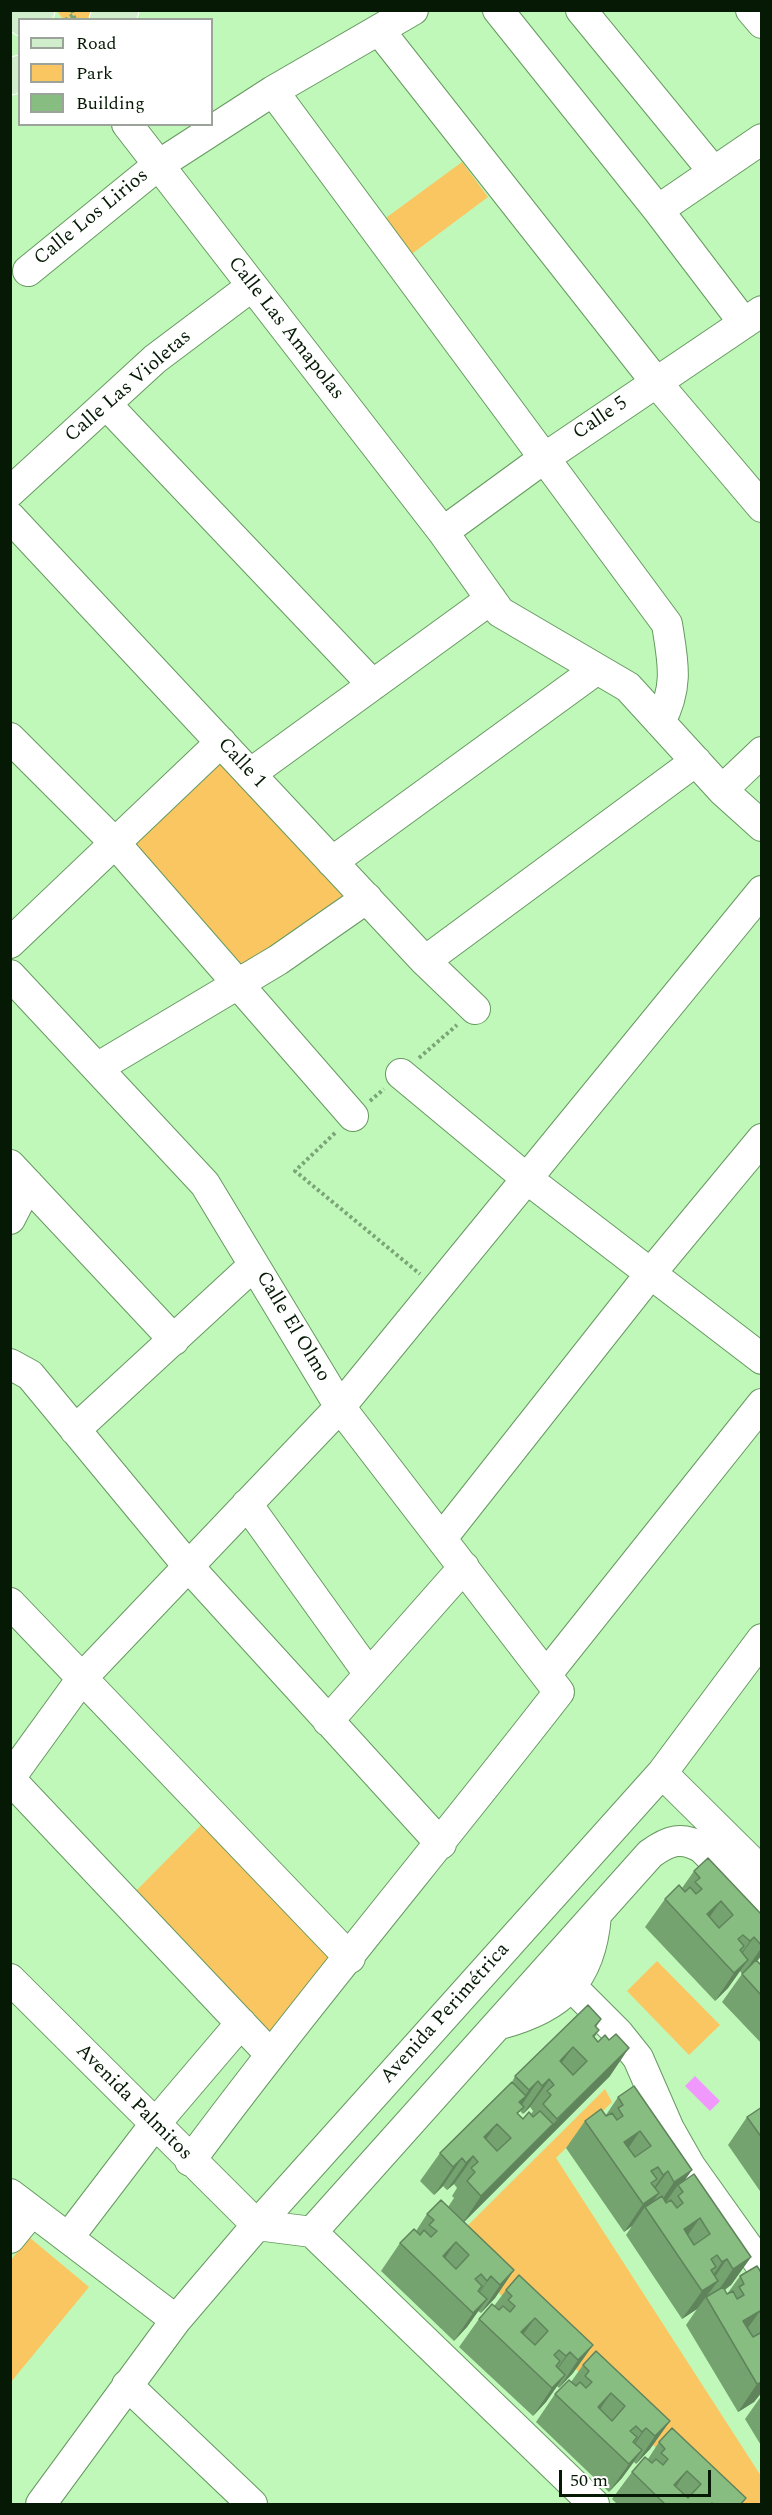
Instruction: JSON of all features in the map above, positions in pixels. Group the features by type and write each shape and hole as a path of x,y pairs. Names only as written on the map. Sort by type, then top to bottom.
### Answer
{"main road":[{"path":"109,18 122,10"}],"street":[{"name":"Calle Los Lirios","path":"28,271 157,166 273,91 413,10"},
{"path":"498,10 658,210 753,317"},
{"path":"581,10 713,171"},
{"path":"751,10 762,23"},
{"path":"379,30 656,382 762,507"},
{"path":"273,91 667,624 674,680 671,696 660,722"},
{"name":"Calle Las Amapolas","path":"128,126 157,166 443,532 500,612 628,687 722,790 762,826"},
{"path":"658,210 762,139"},
{"name":"Calle Las Violetas","path":"10,492 155,359 252,286"},
{"name":"Calle 5","path":"443,532 543,459 753,317"},
{"path":"106,404 373,685"},
{"name":"Calle 1","path":"10,517 425,961 475,1009"},
{"path":"250,774 491,599"},
{"path":"332,862 597,669"},
{"path":"10,738 115,843 239,983 352,1116"},
{"path":"10,943 220,742"},
{"path":"722,790 762,752"},
{"path":"425,961 696,761"},
{"path":"270,2054 10,1779 83,1677 340,1407 762,891"},
{"path":"97,1068 278,960 367,898"},
{"name":"Calle El Olmo","path":"10,975 205,1184 340,1407 552,1684"},
{"path":"401,1074 526,1178 762,1359"},
{"path":"442,1538 651,1273 762,1139"},
{"path":"19,1175 174,1340"},
{"path":"10,1219 19,1175"},
{"path":"75,1430 254,1265"},
{"path":"10,1364 30,1375 188,1566 441,1844"},
{"path":"190,2161 270,2054 441,1844 552,1684 762,1404"},
{"path":"248,1504 369,1674"},
{"path":"328,1720 464,1567"},
{"path":"10,1604 83,1677 350,1958"},
{"name":"Avenida Perimétrica","path":"41,2505 176,2320 257,2225 662,1773 758,1652"},
{"path":"662,1773 762,1872"},
{"path":"312,2232 651,1854 663,1844 676,1839 690,1841 702,1848 762,1907"},
{"path":"498,2024 528,2017 549,2005 571,1986 586,1963 594,1941 596,1915"},
{"name":"Avenida Palmitos","path":"10,1979 190,2161 257,2225"},
{"path":"571,1986 618,2033 638,2058 669,2129 690,2166 762,2267"},
{"path":"68,2238 155,2124 241,2023"},
{"path":"10,2238 21,2202 176,2320"},
{"path":"257,2225 312,2232 594,2505"},
{"path":"127,2385 252,2505"}],"path":[{"path":"295,1171 437,1288"}],"green space":[{"path":"57,11 104,11 92,18 62,18"},
{"path":"462,162 488,197 409,256 383,220"},
{"path":"219,758 349,898 240,967 127,842"},
{"path":"205,1821 339,1962 272,2042 133,1894"},
{"path":"657,1961 720,2025 689,2055 627,1991"},
{"path":"605,2089 612,2102 556,2158 761,2476 761,2504 713,2504 449,2244"},
{"path":"29,2237 89,2287 11,2382 11,2260"}],"shaded area":[{"path":"695,2076 720,2101 710,2111 685,2086"}],"building":[{"path":"708,1858 762,1915 762,1946 754,1937 750,1941 743,1935 738,1939 744,1946 740,1950 748,1960 734,1973 665,1899 679,1885 685,1892 690,1887 696,1894 702,1889 695,1882 700,1878 694,1871","holes":["721,1901 733,1915 719,1928 707,1914"]},
{"path":"756,1960 762,1966 762,1996 742,1974"},
{"path":"588,2005 601,2019 595,2026 599,2030 593,2036 598,2042 605,2035 609,2040 616,2034 629,2048 557,2119 543,2104 551,2095 547,2091 554,2085 549,2079 542,2086 538,2081 529,2090 515,2076","holes":["573,2047 587,2061 573,2075 560,2061"]},
{"path":"512,2082 526,2096 519,2102 524,2107 517,2113 523,2119 529,2112 533,2117 540,2111 553,2124 481,2196 467,2181 475,2172 471,2168 478,2162 473,2156 466,2163 462,2158 453,2167 440,2153","holes":["497,2124 511,2138 497,2151 484,2137"]},
{"path":"634,2086 692,2170 674,2182 668,2171 663,2175 658,2167 651,2171 657,2179 651,2183 659,2193 643,2204 585,2121 601,2109 606,2116 612,2113 617,2120 623,2116 618,2108 623,2105 618,2097","holes":["640,2131 651,2146 635,2157 624,2142"]},
{"path":"762,2107 762,2138 747,2117"},
{"path":"694,2174 751,2257 733,2269 727,2259 722,2262 717,2255 711,2259 716,2267 711,2270 718,2281 702,2291 645,2207 662,2196 666,2203 671,2200 677,2208 683,2203 678,2196 683,2192 678,2185","holes":["700,2218 710,2234 694,2245 684,2229"]},
{"path":"441,2200 514,2270 500,2285 491,2276 487,2281 481,2274 475,2279 482,2286 478,2291 487,2299 473,2313 400,2243 414,2229 420,2235 424,2230 431,2237 437,2231 429,2225 434,2220 427,2214","holes":["456,2242 469,2255 456,2269 443,2256"]},
{"path":"757,2266 762,2274 762,2314 760,2311 743,2321 753,2337 762,2332 762,2382 757,2384 706,2297 723,2287 727,2294 733,2291 737,2299 744,2295 739,2287 744,2284 740,2276"},
{"path":"519,2275 593,2345 578,2360 570,2352 566,2356 559,2350 554,2355 560,2361 556,2366 565,2375 552,2388 479,2319 492,2304 499,2310 503,2306 510,2312 515,2306 508,2300 512,2296 506,2290","holes":["535,2318 548,2331 535,2345 521,2332"]},
{"path":"596,2351 670,2421 655,2436 646,2428 642,2432 636,2426 630,2431 637,2437 633,2442 642,2450 629,2464 555,2394 569,2380 576,2386 580,2382 586,2388 592,2382 585,2376 589,2371 583,2365","holes":["611,2393 625,2406 612,2421 598,2407"]},
{"path":"672,2428 746,2498 740,2505 714,2505 712,2503 710,2505 666,2505 632,2472 645,2457 652,2463 656,2459 663,2465 668,2459 661,2453 665,2449 659,2442","holes":["687,2471 701,2484 688,2498 674,2485"]}]}
